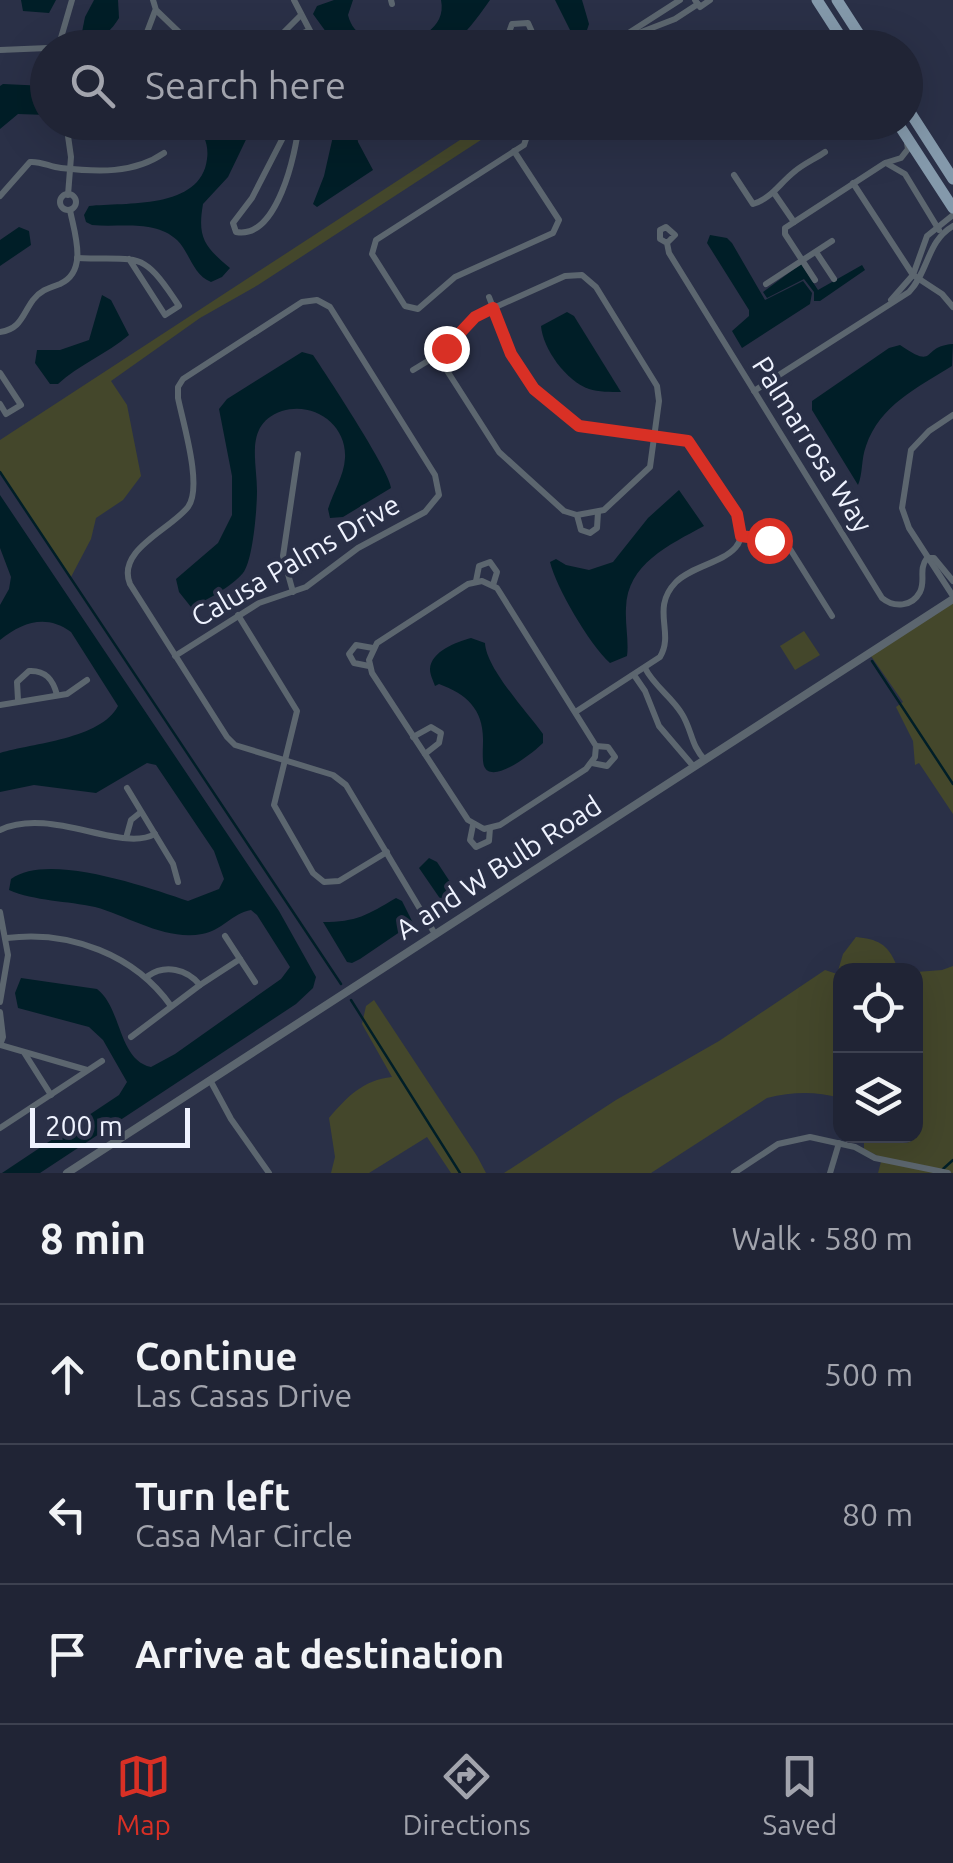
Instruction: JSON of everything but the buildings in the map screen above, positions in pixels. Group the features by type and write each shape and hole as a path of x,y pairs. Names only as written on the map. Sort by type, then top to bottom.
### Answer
{"main road":[{"path":"817,0 836,30"},
{"path":"837,0 856,30"},
{"path":"923,132 953,179"},
{"path":"909,140 953,211"}],"street":[{"path":"63,30 72,0"},
{"path":"150,30 156,10 154,0"},
{"path":"294,0 307,30"},
{"path":"633,30 680,0"},
{"path":"648,30 675,19 697,2 700,7 710,0"},
{"path":"156,10 177,30"},
{"path":"286,30 300,16"},
{"path":"510,30 512,24 528,23 531,30"},
{"path":"0,50 30,49"},
{"path":"0,332 19,324 32,301 46,288 69,279 76,268 70,210 76,203 68,195 71,168 68,140"},
{"path":"281,140 259,187 233,222 236,232 250,232 274,212 297,140"},
{"path":"514,151 558,220 553,233 456,278 418,309 405,306 372,254 376,240 526,140"},
{"path":"815,280 784,230 885,163 906,154 906,140"},
{"path":"734,175 753,204 774,193 792,173 824,152"},
{"path":"0,196 30,162 71,168 131,169 164,154"},
{"path":"885,163 906,174 939,230"},
{"path":"853,184 916,277 942,294 953,307"},
{"path":"774,193 794,222"},
{"path":"754,390 890,302 916,277 922,246 953,211"},
{"path":"939,230 953,226"},
{"path":"766,284 832,241"},
{"name":"Palmarrosa Way","path":"667,243 668,254 882,598 890,605 900,606 918,595 922,565 927,558"},
{"path":"816,252 834,280"},
{"path":"77,258 129,259 145,262 179,306 165,315 129,259"},
{"path":"413,370 438,355 475,317 565,276 577,274 588,278 658,386 652,462 609,507 577,515 558,507 499,452 438,355"},
{"path":"489,297 511,354 534,389 576,424 588,428 683,438 693,445 737,514 741,536 730,554 688,574 672,587 662,609 664,652 576,711"},
{"name":"Calusa Palms Drive","path":"175,656 258,602 306,587 358,548 426,512 439,495 435,475 347,332 330,307 317,300 302,302 194,370 178,387 192,470 192,498 183,512 131,558 126,576 175,656 227,737 240,748 341,780 435,934"},
{"path":"0,374 21,405 6,414 0,404"},
{"path":"953,415 918,440 907,461 904,518 953,598"},
{"path":"292,592 283,556 298,454"},
{"path":"577,515 581,530 590,533 598,524 598,512"},
{"path":"741,536 779,542 790,549 832,616"},
{"path":"927,558 934,558 953,582"},
{"path":"369,666 354,662 350,654 356,645 372,648 476,581 479,566 490,562 497,572 493,585"},
{"path":"476,581 493,585 576,711 596,746 592,763"},
{"name":"A and W Bulb Road","path":"67,1173 953,598"},
{"path":"238,615 297,711 273,798 275,812 324,882 340,881 388,852"},
{"path":"372,648 369,666 473,824 490,828 592,763 608,766 615,756 608,747 596,746"},
{"path":"644,668 682,714 693,745 704,760"},
{"path":"18,700 18,682 29,672 44,672 57,694"},
{"path":"634,675 659,726 694,767"},
{"path":"0,705 70,692 87,680"},
{"path":"414,737 431,727 441,734 439,743 425,754"},
{"path":"126,788 173,864 178,882"},
{"path":"126,838 132,820 141,812"},
{"path":"0,830 24,822 42,822 138,840 155,834"},
{"path":"473,824 470,840 476,847 489,841 490,828"},
{"path":"0,912 8,960 0,1002"},
{"path":"225,936 256,982"},
{"path":"7,938 38,937 118,957 148,976 172,1006"},
{"path":"131,1037 240,959"},
{"path":"148,976 159,970 174,970 192,976 200,985"},
{"path":"0,1012 0,1045 88,1070"},
{"path":"24,1053 51,1095"},
{"path":"0,1128 102,1062"},
{"path":"210,1080 231,1119 269,1173"},
{"path":"734,1173 786,1141 810,1137 833,1142"},
{"path":"830,1173 839,1143 870,1157 948,1173"}],"green space":[{"path":"460,140 481,140 258,285 200,318 111,381 127,405 141,476 123,500 96,518 91,539 71,577 0,473 0,440"},
{"path":"953,602 953,814 919,763 915,765 913,741 896,707 903,702 871,656"},
{"path":"804,631 820,655 795,670 780,646"},
{"path":"856,937 870,939 881,944 895,963 840,963"},
{"path":"953,966 953,1173 878,1173 882,1158 864,1149 864,1143 923,1143 923,971"},
{"path":"825,970 833,973 833,1096 804,1093 767,1098 651,1173 504,1173 616,1100 719,1041"},
{"path":"374,1000 486,1173 451,1173 427,1137 369,1173 331,1173 335,1157 329,1118 356,1091 392,1077 362,1024 366,1006"}],"water":[{"path":"21,0 56,0 49,13 23,11"},
{"path":"94,0 118,0 119,18 109,30 82,30"},
{"path":"334,0 353,0 348,15 356,30 325,30 313,14 317,6"},
{"path":"441,0 490,0 467,30 429,30 442,10"},
{"path":"555,0 582,0 587,30 570,30"},
{"path":"30,85 30,114 18,114 0,129 0,86"},
{"path":"205,140 246,140 228,177 203,204 202,234 214,254 230,268 222,277 211,282 205,279 168,233 147,227 86,222 84,215 89,206 141,203 177,195 202,175 207,154"},
{"path":"332,140 358,140 373,170 317,207 313,204"},
{"path":"19,227 29,231 31,245 0,266 0,240"},
{"path":"710,235 732,243 765,300 803,281 812,293 810,304 742,348 732,331 749,316 749,310 707,243"},
{"path":"801,264 818,290 862,265 865,270 820,301 814,301 814,292 804,279 767,298 763,292"},
{"path":"102,295 111,300 129,335 58,384 50,384 35,363 37,350 60,350 89,340"},
{"path":"567,312 574,316 621,392 580,385 557,363 541,326"},
{"path":"953,344 952,366 913,390 880,419 866,446 858,485 812,410 812,401 889,348 900,345 925,357"},
{"path":"302,352 313,355 331,382 370,444 391,488 343,517 330,518 328,509 345,458 340,435 326,418 306,409 282,411 270,417 257,434 255,445 256,509 246,567 226,588 191,607 179,592 176,579 218,543 232,515 232,476 219,409 227,399"},
{"path":"679,490 704,526 652,558 634,579 626,608 627,656 610,663 574,615 550,562 556,559 589,570 613,562 648,518"},
{"path":"0,495 279,911 316,977 313,988 296,1004 40,1173 2,1173 119,1095 127,1082 103,1040 89,1027 18,1008 15,993 21,978 97,989 111,1008 132,1055 151,1067 281,979 290,967 251,910 209,932 175,934 95,907 9,890 11,879 28,872 72,870 188,901 219,889 224,879 214,851 156,765 147,763 96,793 34,785 0,792 0,753 82,733 109,717 118,706 71,632 62,626 35,622 0,640 0,605 11,577 0,548"},
{"path":"471,638 485,643 492,665 543,734 543,743 531,753 495,772 484,766 483,731 477,712 458,693 439,684 435,686 430,673 431,663 440,652"},
{"path":"429,858 437,862 456,891 447,902 441,900 419,868"},
{"path":"396,898 402,901 413,923 360,959 347,962 323,922 361,916"}],"waterway":[{"path":"0,472 341,984"},
{"path":"872,661 953,784"},
{"path":"351,1000 460,1173"},
{"path":"943,1169 953,1160"}],"route":[{"path":"446,348 475,317 493,308 511,354 539,394 583,428 688,441 737,514 741,536 769,540"}]}
